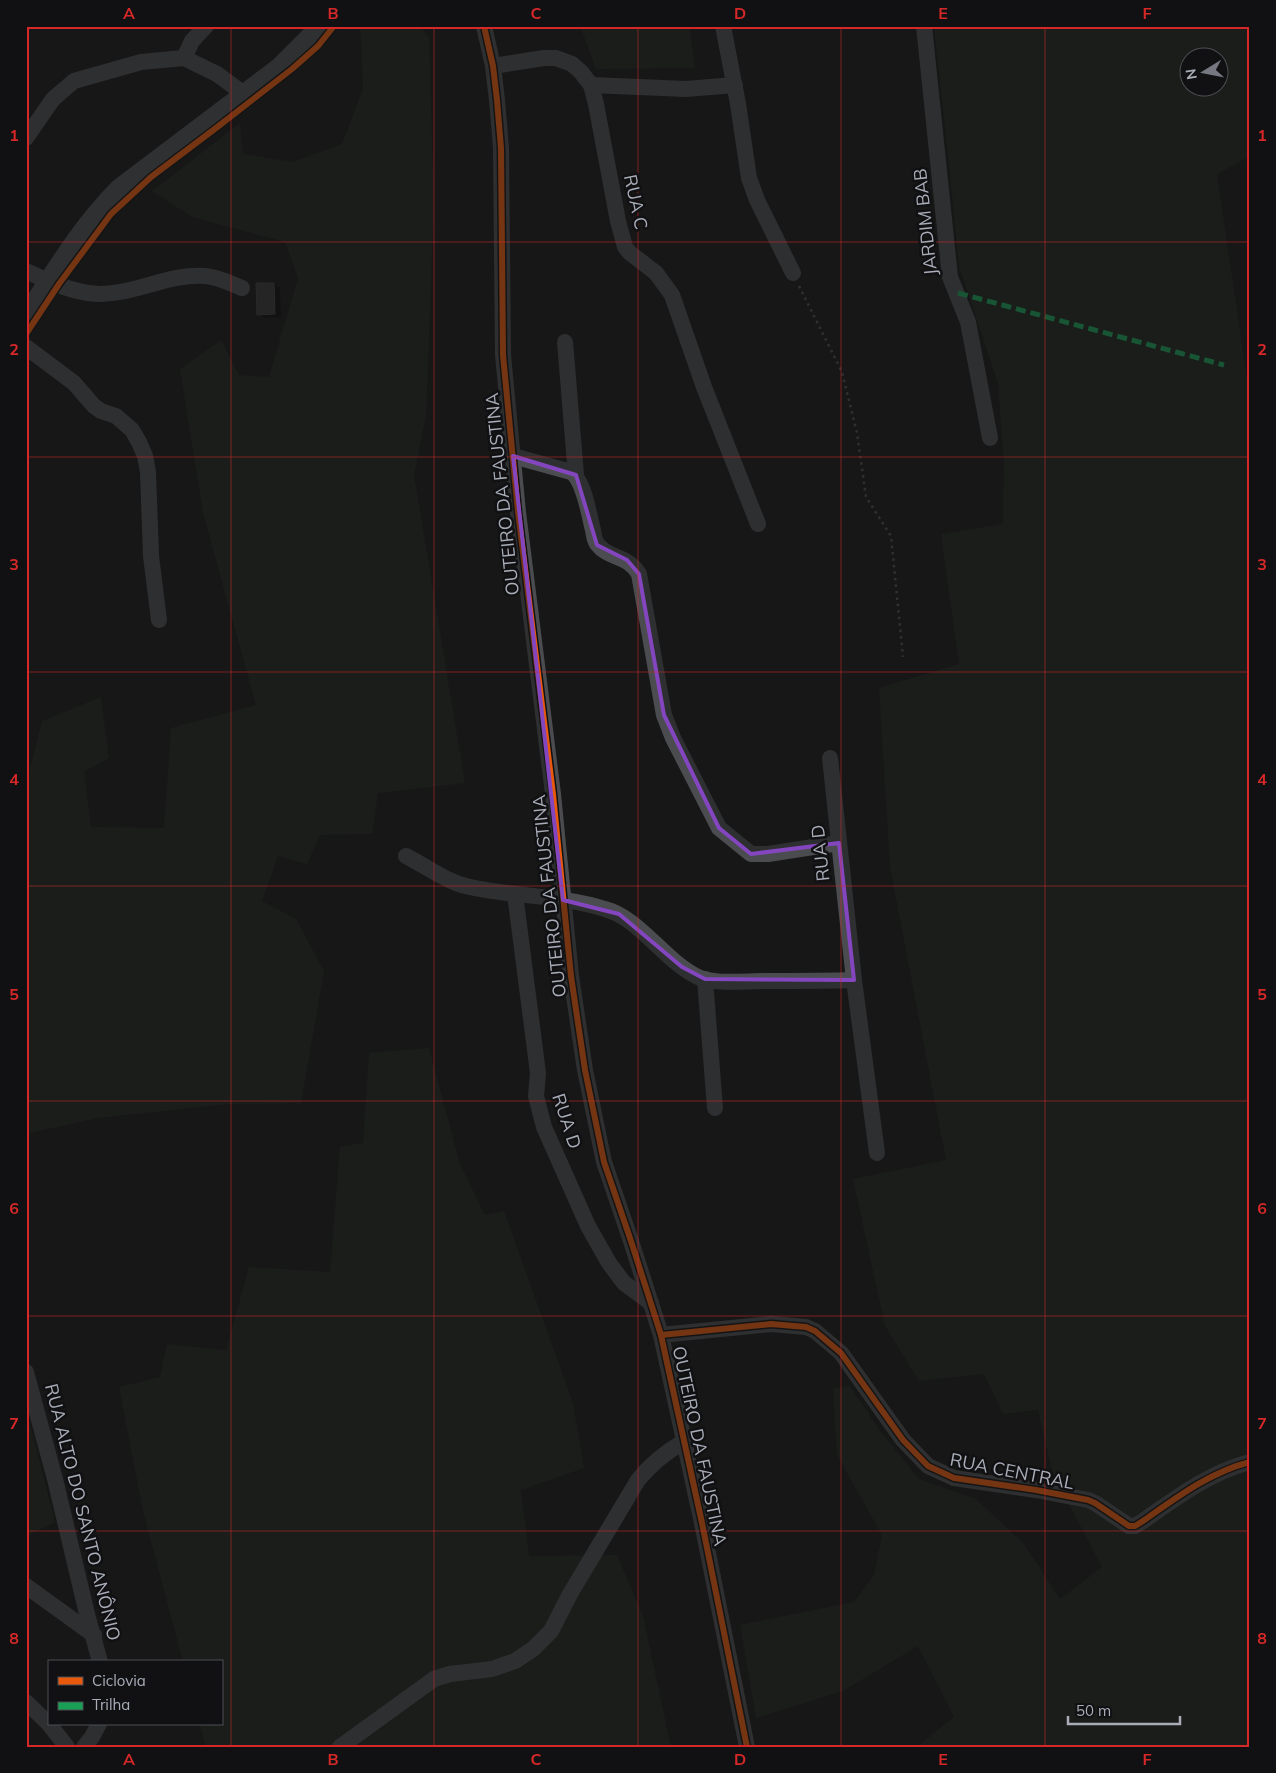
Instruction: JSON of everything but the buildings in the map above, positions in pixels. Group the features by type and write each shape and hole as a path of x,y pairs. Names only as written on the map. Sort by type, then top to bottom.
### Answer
{"main road":[{"path":"26,316 74,244 106,202 120,188 279,68 320,26"}],"street":[{"path":"184,58 192,41 206,26"},
{"name":"OUTEIRO DA FAUSTINA","path":"484,26 497,100 501,148 503,355 532,626 553,794 571,976 585,1070 604,1162 661,1335 702,1523 747,1747"},
{"path":"723,26 735,85 749,178 793,273"},
{"name":"JARDIM BAB","path":"924,26 950,277 968,322 990,438"},
{"path":"26,138 53,99 74,81 141,62 184,58 217,74 244,94"},
{"name":"RUA C","path":"492,66 556,58 572,64 591,85 618,221 625,247 630,253 656,272 672,295 707,397 758,524"},
{"path":"591,85 686,89 735,85"},
{"path":"26,271 48,281 88,293 120,292 188,276 214,278 242,288"},
{"path":"565,342 576,475 597,545 605,551 627,560 639,574 664,716 673,738 719,828 751,854 768,854 839,843"},
{"path":"26,348 74,383 94,406 101,411 116,416 132,430 139,442 145,456 148,472 150,549 159,620"},
{"path":"513,456 572,472 576,475"},
{"name":"RUA D","path":"830,758 854,980 877,1153"},
{"path":"406,856 456,883 480,889 563,900 606,909 619,914 682,968 697,977 734,982 854,980"},
{"name":"RUA D","path":"515,894 538,1073 536,1096 544,1126 588,1226 608,1263 624,1283 651,1303"},
{"path":"705,979 715,1108"},
{"name":"RUA CENTRAL","path":"661,1335 771,1324 806,1327 822,1336 841,1353 903,1440 928,1466 954,1478 1088,1500 1129,1526 1135,1526 1199,1483 1223,1471 1250,1462"},
{"name":"RUA ALTO DO SANTO ANÔNIO","path":"26,1372 55,1479 100,1660"},
{"path":"340,1747 434,1679 450,1674 492,1670 515,1661 533,1649 551,1631 570,1594 638,1480 661,1456 684,1442"},
{"path":"26,1586 94,1635"},
{"path":"26,1702 48,1723"},
{"path":"51,1726 67,1747"},
{"path":"84,1747 98,1726"}],"path":[{"path":"793,273 842,372 857,433 866,497 891,536 903,656"}],"highlighted area":[{"path":"513,456 576,475 597,545 627,560 639,574 664,715 719,828 751,854 839,843 854,980 705,979 682,967 619,914 563,900"}],"shaded area":[{"path":"358,26 420,26 429,38 434,202 426,415 414,475 465,783 378,793 372,834 320,835 307,864 278,856 262,901 296,919 324,971 301,1103 230,1104 97,1118 26,1134 26,784 42,721 101,697 109,758 84,772 91,827 164,828 171,728 256,705 203,513 180,369 221,340 239,375 269,377 298,278 285,242 192,217 152,191 240,123 243,154 293,162 342,144 363,88 361,36"},
{"path":"580,26 689,26 695,68 596,69"},
{"path":"934,26 1250,26 1250,156 1217,174 1250,400 1250,1747 917,1747 954,1717 918,1646 843,1691 756,1718 740,1625 854,1602 874,1575 882,1535 837,1455 833,1389 849,1385 881,1432 919,1479 976,1499 1024,1544 1060,1599 1102,1567 1053,1474 1038,1410 1003,1414 984,1374 919,1381 885,1326 853,1179 946,1160 890,867 879,688 959,664 941,534 1003,524 1004,465 998,383 959,266"},
{"path":"429,1048 460,1164 485,1215 504,1211 573,1403 584,1468 521,1490 529,1556 617,1555 643,1616 671,1747 206,1747 201,1726 222,1726 222,1660 182,1660 143,1511 119,1387 160,1377 167,1344 226,1350 249,1267 330,1272 340,1147 363,1143 369,1053"},
{"path":"26,1408 55,1522 26,1536"}],"marked path":[{"path":"958,293 1224,365"}],"cycle path":[{"path":"26,334 59,284 111,214 151,177 292,69 318,46 334,26"},
{"path":"484,26 493,66 501,148 503,355 518,512 553,794 571,976 585,1070 604,1162 661,1335 702,1523 747,1747"},
{"path":"661,1335 771,1324 806,1327 815,1331 841,1353 903,1440 928,1466 954,1478 1088,1500 1129,1526 1135,1526 1207,1479 1235,1466 1250,1462"}]}
